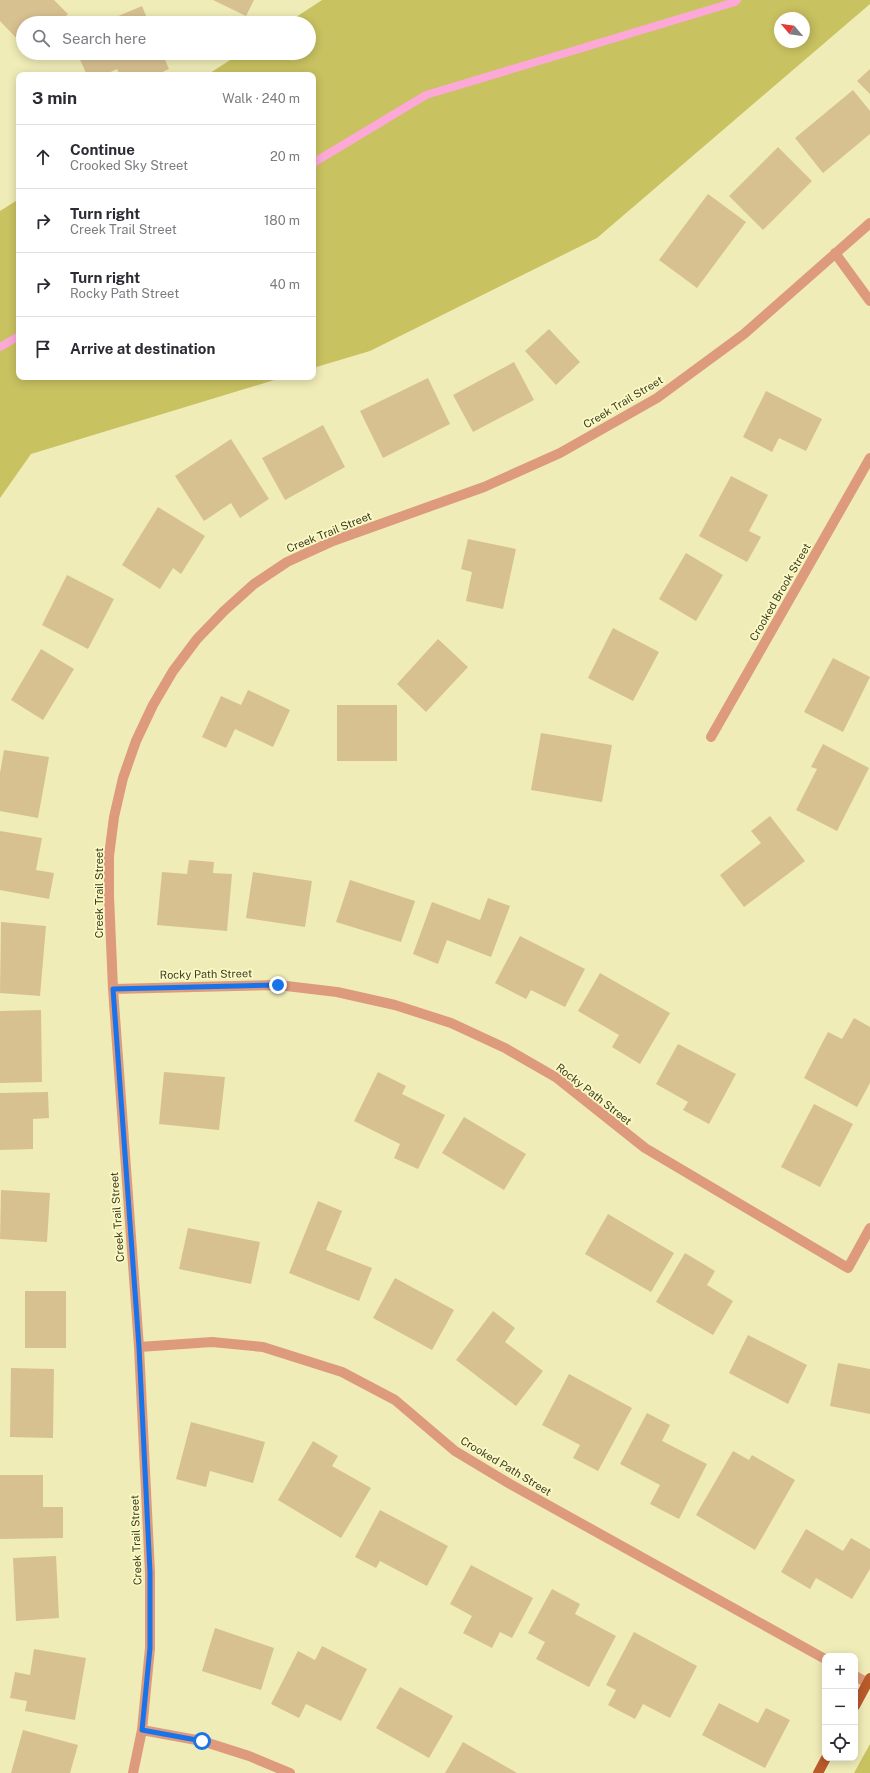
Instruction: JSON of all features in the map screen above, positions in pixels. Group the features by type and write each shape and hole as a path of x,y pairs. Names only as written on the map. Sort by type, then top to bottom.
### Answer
{"main road":[{"path":"858,1701 869,1681"},
{"path":"818,1773 824,1761"}],"street":[{"name":"Creek Trail Street","path":"133,1773 142,1730 150,1648 150,1573 139,1347 113,989 109,896 109,856 114,817 123,778 136,741 152,705 173,671 192,646 224,611 254,584 287,562 333,541 484,487 560,453 657,398 744,334 870,223"},
{"path":"835,253 870,301"},
{"name":"Crooked Brook Street","path":"711,737 870,458"},
{"name":"Rocky Path Street","path":"113,989 278,985 344,993 395,1005 451,1023 505,1048 557,1078 645,1148 848,1268 870,1228"},
{"name":"Crooked Path Street","path":"139,1347 212,1342 263,1347 342,1372 395,1400 455,1451 822,1657"},
{"path":"858,1677 869,1681"},
{"path":"142,1730 202,1741 249,1756 290,1773"}],"shaded area":[{"path":"322,0 870,0 870,4 597,238 370,351 316,367 316,72 212,72 230,60 316,60 316,16 298,16"},
{"path":"16,201 16,380 274,380 31,454 0,498 0,211"},
{"path":"870,1744 870,1773 854,1773"}],"building":[{"path":"0,0 54,0 68,14 66,16 16,16 16,38 0,21"},
{"path":"213,0 254,0 246,16"},
{"path":"142,6 146,16 118,16"},
{"path":"80,60 165,60 169,69 162,72 118,72 117,69 110,72 86,72"},
{"path":"870,69 870,94 857,81"},
{"path":"853,90 870,111 870,134 823,173 795,138"},
{"path":"778,147 812,181 763,230 729,196"},
{"path":"708,194 746,222 697,288 659,260"},
{"path":"549,329 580,362 556,385 525,351"},
{"path":"514,362 534,400 473,432 453,395"},
{"path":"428,378 450,424 383,458 360,411"},
{"path":"766,391 822,419 806,451 779,438 772,452 743,437"},
{"path":"323,425 345,467 285,500 262,458"},
{"path":"231,439 269,499 240,518 231,503 204,521 175,476"},
{"path":"731,476 768,495 749,531 761,537 747,562 699,536"},
{"path":"158,507 205,536 181,574 173,568 160,589 122,565"},
{"path":"468,539 516,549 503,609 466,601 472,572 461,569"},
{"path":"686,553 723,575 696,621 659,599"},
{"path":"67,575 114,599 88,649 42,625"},
{"path":"613,628 659,652 633,701 588,678"},
{"path":"438,639 468,667 426,712 397,684"},
{"path":"41,649 74,669 43,720 11,700"},
{"path":"833,658 870,677 843,732 804,712"},
{"path":"248,690 290,710 273,747 235,729 226,748 202,737 221,696 241,705"},
{"path":"337,705 397,705 397,761 337,761"},
{"path":"541,733 612,745 602,802 531,790"},
{"path":"823,744 869,768 837,831 796,810 817,769 811,767"},
{"path":"4,750 49,757 38,818 0,811 0,773"},
{"path":"770,816 805,861 744,907 720,875 761,843 751,831"},
{"path":"0,831 42,838 36,870 54,873 49,899 0,890"},
{"path":"189,860 214,862 213,873 232,874 227,931 157,925 162,872 187,874"},
{"path":"253,872 312,881 305,927 246,918"},
{"path":"350,880 415,901 401,942 336,922"},
{"path":"488,898 510,906 491,957 447,940 438,964 413,954 432,902 480,920"},
{"path":"1,922 46,926 40,996 0,993"},
{"path":"520,936 585,969 565,1007 531,990 526,999 495,983"},
{"path":"600,973 670,1013 640,1064 612,1047 619,1035 578,1011"},
{"path":"41,1010 42,1082 0,1083 0,1011"},
{"path":"854,1018 870,1027 870,1083 857,1107 804,1078 828,1032 842,1039"},
{"path":"678,1044 736,1074 709,1124 683,1110 688,1102 656,1084"},
{"path":"164,1072 225,1077 219,1130 159,1124"},
{"path":"378,1072 406,1086 402,1094 445,1115 418,1169 394,1158 400,1144 354,1121"},
{"path":"48,1092 49,1118 33,1119 33,1149 0,1150 0,1093"},
{"path":"814,1104 853,1124 820,1187 781,1167"},
{"path":"464,1117 526,1154 504,1190 442,1153"},
{"path":"1,1190 50,1193 47,1242 0,1239"},
{"path":"318,1201 342,1211 326,1250 372,1268 359,1301 289,1273"},
{"path":"608,1214 674,1253 651,1292 585,1254"},
{"path":"188,1228 260,1242 251,1284 179,1269"},
{"path":"685,1253 715,1271 707,1285 733,1301 713,1335 656,1302"},
{"path":"395,1278 454,1310 432,1350 373,1318"},
{"path":"25,1291 66,1291 66,1348 25,1348"},
{"path":"493,1311 515,1328 505,1342 543,1371 516,1406 456,1360"},
{"path":"748,1335 807,1365 788,1404 729,1373"},
{"path":"838,1363 870,1369 870,1414 830,1406"},
{"path":"11,1368 54,1369 53,1438 10,1437"},
{"path":"569,1374 632,1408 598,1471 573,1458 580,1445 542,1425"},
{"path":"647,1413 670,1425 662,1441 707,1464 679,1519 650,1504 660,1485 620,1464"},
{"path":"191,1422 265,1442 253,1483 210,1471 206,1487 176,1479"},
{"path":"313,1441 338,1456 332,1466 371,1488 341,1538 278,1500"},
{"path":"733,1451 749,1460 752,1455 795,1480 755,1550 696,1515"},
{"path":"0,1475 43,1475 43,1507 63,1507 63,1538 0,1539"},
{"path":"380,1510 448,1546 427,1586 380,1561 376,1568 355,1557"},
{"path":"806,1529 843,1551 851,1538 870,1549 870,1569 852,1599 816,1578 810,1589 781,1572"},
{"path":"56,1556 59,1618 16,1621 13,1558"},
{"path":"471,1565 533,1598 512,1638 500,1632 492,1648 463,1633 472,1616 450,1604"},
{"path":"552,1589 580,1604 575,1614 616,1636 589,1687 536,1659 545,1642 528,1633"},
{"path":"215,1628 274,1648 261,1690 202,1671"},
{"path":"634,1632 697,1666 670,1718 643,1704 635,1719 608,1705 616,1690 606,1685"},
{"path":"322,1646 367,1669 341,1721 306,1704 299,1718 271,1704 298,1651 315,1660"},
{"path":"34,1649 86,1658 75,1720 25,1711 27,1701 10,1698 15,1672 30,1675"},
{"path":"400,1687 453,1716 429,1758 376,1728"},
{"path":"719,1703 758,1723 766,1708 790,1720 765,1768 702,1735"},
{"path":"23,1730 78,1745 70,1773 11,1773"},
{"path":"463,1742 517,1773 445,1773"}],"waterway":[{"path":"316,161 426,95 735,2 737,0"},
{"path":"0,347 16,338"}],"route":[{"path":"202,1741 142,1730 150,1648 150,1573 139,1347 113,989 278,985"}]}
